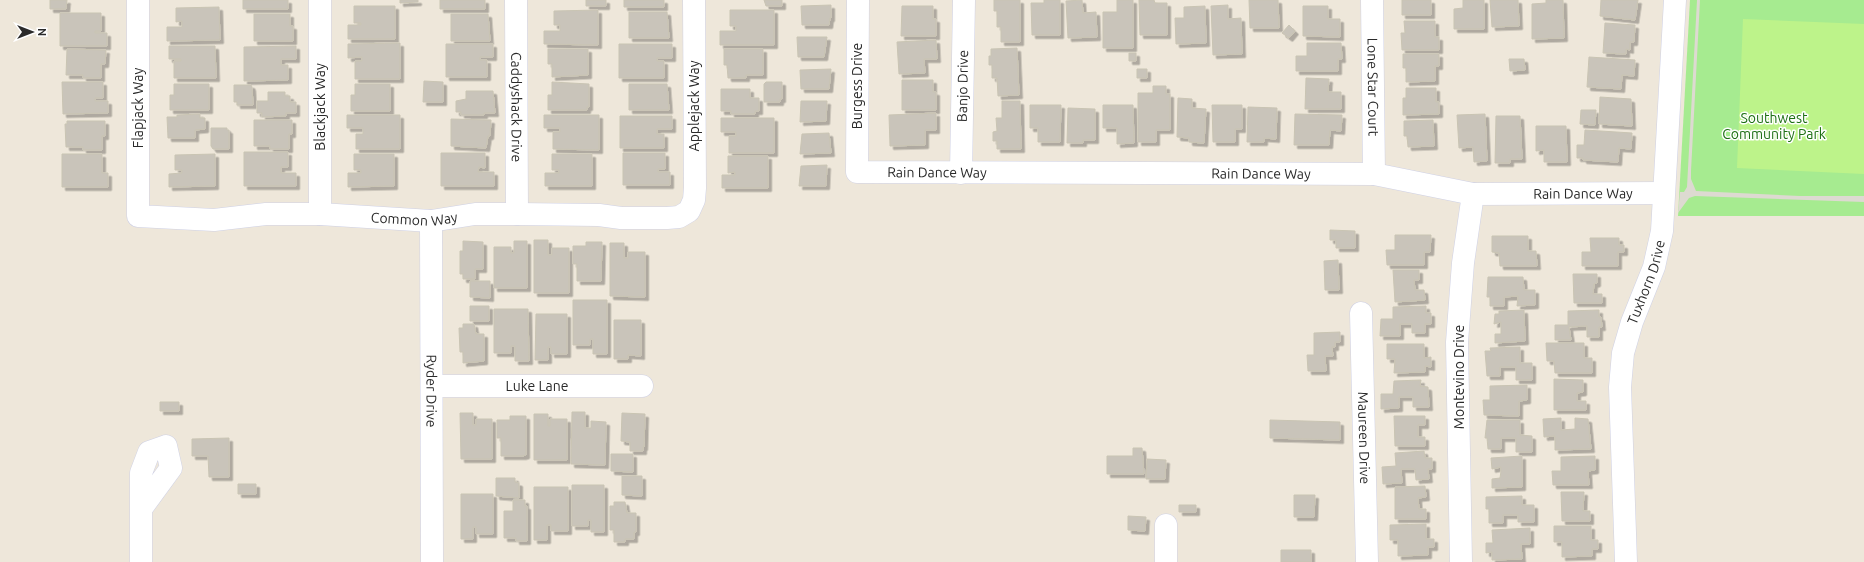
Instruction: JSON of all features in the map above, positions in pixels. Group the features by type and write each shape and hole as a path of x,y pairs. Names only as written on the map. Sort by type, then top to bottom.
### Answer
{"street":[{"name":"Flapjack Way","path":"138,0 138,216"},
{"name":"Blackjack Way","path":"320,0 320,214"},
{"name":"Caddyshack Drive","path":"516,0 517,214"},
{"name":"Applejack Way","path":"689,211 694,200 695,188 694,0"},
{"name":"Burgess Drive","path":"857,172 858,0"},
{"name":"Banjo Drive","path":"961,173 964,0"},
{"name":"Lone Star Court","path":"1372,0 1374,174"},
{"name":"Tuxhorn Drive","path":"1626,562 1620,387 1624,353 1632,322 1654,267 1662,231 1675,0"},
{"name":"Rain Dance Way","path":"857,172 1374,174 1473,194 1663,193"},
{"name":"Montevino Drive","path":"1461,562 1457,342 1464,263 1473,194"},
{"name":"Common Way","path":"138,216 214,220 266,214 320,214 431,221 475,214 599,215 621,218 667,218 679,217 689,211"},
{"name":"Ryder Drive","path":"431,221 432,562"},
{"name":"Maureen Drive","path":"1361,313 1366,562"},
{"name":"Luke Lane","path":"432,386 642,386"},
{"path":"141,508 141,562"},
{"path":"1166,525 1166,562"}],"green space":[{"name":"Southwest Community Park","path":"1690,0 1864,0 1864,216 1678,216"},
{"path":"1743,19 1864,24 1864,174 1737,168"}],"shaded area":[{"path":"1697,0 1700,0 1691,171 1691,179 1696,191 1800,196 1864,196 1864,202 1695,196 1689,198 1678,213 1680,192 1684,192 1687,187"}],"building":[{"path":"50,0 67,0 66,9 50,9"},
{"path":"243,0 288,0 288,9 243,9"},
{"path":"400,0 418,0 418,2 400,3"},
{"path":"440,0 485,0 485,9 440,9"},
{"path":"586,0 606,0 606,6 586,6"},
{"path":"624,0 664,0 664,7 624,7"},
{"path":"764,0 782,0 782,6 766,6"},
{"path":"994,0 1020,0 1020,42 1001,42 1001,27 997,27 997,11 994,11"},
{"path":"1044,0 1060,0 1060,35 1032,35 1031,3 1044,3"},
{"path":"1082,0 1083,13 1096,12 1097,37 1068,38 1066,1"},
{"path":"1117,0 1133,0 1133,48 1103,48 1103,12 1117,12"},
{"path":"1139,0 1154,0 1155,3 1167,3 1167,35 1140,35"},
{"path":"1249,0 1278,0 1279,28 1250,28"},
{"path":"1402,0 1431,0 1431,15 1402,15"},
{"path":"1463,0 1484,0 1484,29 1454,29 1454,9 1463,8"},
{"path":"1490,0 1518,0 1519,26 1492,27"},
{"path":"1546,0 1563,0 1564,38 1532,39 1532,4 1546,3"},
{"path":"1601,0 1638,0 1635,20 1600,16"},
{"path":"831,5 831,18 829,25 802,25 801,6"},
{"path":"1228,5 1228,19 1241,18 1242,54 1213,55 1211,6"},
{"path":"354,6 395,6 395,39 348,39 348,25 361,25 361,23 354,23"},
{"path":"902,6 933,6 933,19 936,19 936,36 901,36"},
{"path":"1205,6 1206,43 1176,44 1175,18 1184,18 1184,7"},
{"path":"1303,6 1328,6 1328,19 1340,19 1340,37 1303,36"},
{"path":"219,7 220,40 167,41 167,27 182,27 182,21 176,22 176,8"},
{"path":"598,10 598,45 544,44 544,31 560,31 560,25 554,25 554,11"},
{"path":"730,10 774,10 774,45 720,45 720,31 736,31 736,26 730,26"},
{"path":"629,12 667,12 669,38 629,38"},
{"path":"60,13 101,13 101,31 95,31 95,33 107,33 107,46 60,46"},
{"path":"254,14 290,14 290,26 293,26 293,41 254,41"},
{"path":"451,14 488,14 490,41 451,41"},
{"path":"1404,21 1435,21 1435,37 1439,37 1439,50 1402,50 1401,33 1405,33"},
{"path":"1605,23 1635,25 1634,42 1630,42 1630,50 1626,49 1626,54 1603,53"},
{"path":"1289,25 1295,31 1289,38 1282,33"},
{"path":"797,37 827,37 824,57 798,57"},
{"path":"936,40 937,59 924,59 925,73 899,74 897,42"},
{"path":"400,43 400,79 355,79 355,61 362,61 362,57 348,58 348,44"},
{"path":"1307,43 1341,43 1342,59 1338,59 1338,71 1296,71 1296,56 1307,56"},
{"path":"446,44 493,44 493,57 480,57 480,60 487,60 487,77 446,77"},
{"path":"619,44 672,44 672,58 657,58 657,61 664,61 664,78 619,78"},
{"path":"169,46 215,46 216,78 174,78 174,61 181,61 181,59 169,59"},
{"path":"296,46 296,59 281,59 281,65 288,65 288,80 244,81 244,47"},
{"path":"1017,48 1019,95 998,96 997,78 992,78 992,65 989,65 991,49"},
{"path":"67,49 106,50 105,64 101,64 101,78 83,78 83,75 66,75"},
{"path":"548,49 588,49 588,75 552,77 552,64 548,64"},
{"path":"724,49 763,49 763,75 746,75 746,78 728,78 727,65 724,65"},
{"path":"1129,53 1136,53 1136,61 1129,61"},
{"path":"1403,54 1439,54 1439,66 1435,66 1435,81 1406,82 1406,68 1403,68"},
{"path":"1589,57 1635,60 1634,76 1622,75 1621,89 1587,87"},
{"path":"1509,59 1524,59 1525,70 1510,71"},
{"path":"831,69 829,89 801,89 800,70"},
{"path":"1137,69 1147,69 1147,78 1137,78"},
{"path":"1306,78 1329,79 1328,92 1341,92 1341,109 1305,109"},
{"path":"902,80 933,80 933,92 936,92 936,110 902,110"},
{"path":"424,81 443,82 443,102 423,102"},
{"path":"62,82 103,82 103,98 95,98 95,101 108,101 108,113 63,114"},
{"path":"552,82 589,84 589,107 587,107 587,110 548,110 548,95 552,95"},
{"path":"766,82 782,82 782,99 780,99 780,102 764,102 764,84"},
{"path":"174,84 209,84 209,110 170,110 170,95 174,95"},
{"path":"355,84 390,84 390,111 351,111 351,95 355,95"},
{"path":"629,84 667,84 669,110 629,110"},
{"path":"234,85 251,85 253,105 237,105 237,102 234,102"},
{"path":"1153,86 1166,86 1166,94 1170,94 1170,130 1156,130 1156,142 1138,142 1138,93 1153,93"},
{"path":"1406,88 1436,88 1436,102 1439,102 1439,114 1403,115 1403,98 1406,98"},
{"path":"721,89 750,89 750,98 759,98 759,111 755,111 755,114 731,114 731,111 721,111"},
{"path":"466,91 493,91 495,113 484,113 484,115 461,115 461,112 456,112 456,101 466,99"},
{"path":"268,92 285,92 285,96 290,96 290,102 296,102 296,113 286,113 286,116 262,117 262,113 257,113 257,101 268,101"},
{"path":"1600,97 1631,99 1632,126 1599,124"},
{"path":"1178,98 1192,99 1192,108 1206,109 1204,143 1189,142 1189,138 1177,137"},
{"path":"801,101 827,101 826,121 800,122"},
{"path":"1002,101 1020,101 1021,149 997,149 997,141 993,141 993,132 997,131 996,118 1002,118"},
{"path":"1030,105 1061,105 1060,142 1038,142 1038,128 1030,128"},
{"path":"1103,105 1133,105 1134,143 1117,144 1117,128 1103,128"},
{"path":"1212,105 1242,105 1242,129 1235,129 1235,142 1213,142"},
{"path":"1248,107 1277,108 1276,139 1264,138 1264,142 1247,142"},
{"path":"1068,108 1095,109 1095,140 1083,140 1083,143 1067,143"},
{"path":"1581,110 1596,110 1595,125 1580,124"},
{"path":"936,113 936,130 925,130 925,145 890,146 889,115"},
{"path":"200,114 200,118 205,118 205,129 195,130 195,138 168,138 167,117"},
{"path":"1295,114 1342,115 1341,131 1330,130 1329,145 1294,145"},
{"path":"1485,114 1487,161 1474,162 1473,147 1459,148 1457,115"},
{"path":"347,115 400,115 400,149 356,149 356,134 363,134 363,128 347,128"},
{"path":"544,115 599,115 599,150 553,149 553,132 560,132 560,128 544,128"},
{"path":"620,116 672,116 672,129 657,129 657,134 664,134 664,148 620,148"},
{"path":"1496,116 1520,116 1522,159 1510,159 1510,163 1495,163"},
{"path":"721,118 774,118 774,153 729,153 729,136 736,136 736,132 721,132"},
{"path":"451,119 491,120 490,136 488,136 486,148 451,146"},
{"path":"254,120 292,120 292,134 289,134 289,149 270,149 270,146 254,146"},
{"path":"1433,120 1434,146 1408,147 1407,136 1404,136 1404,121"},
{"path":"67,121 105,121 105,136 102,136 102,150 83,150 83,147 66,147 65,124 67,124"},
{"path":"1536,126 1566,126 1567,162 1544,162 1544,150 1536,151"},
{"path":"211,128 227,128 227,130 229,130 229,149 213,149 211,146"},
{"path":"1585,130 1632,133 1631,149 1619,148 1618,162 1583,160 1583,158 1577,158 1577,145 1584,145"},
{"path":"829,133 831,153 800,154 802,134"},
{"path":"244,152 288,152 288,167 281,167 281,173 296,173 296,186 244,186"},
{"path":"441,153 485,153 485,168 479,167 478,172 494,172 494,186 441,186"},
{"path":"623,153 665,153 665,169 658,169 658,172 670,172 670,185 623,185"},
{"path":"62,154 102,154 102,173 108,173 108,187 62,187"},
{"path":"215,154 215,186 169,187 169,174 182,173 182,170 175,170 175,155"},
{"path":"354,154 394,154 394,186 348,187 348,173 361,173 361,170 354,170"},
{"path":"552,154 592,154 592,186 545,186 545,173 559,173 559,170 552,170"},
{"path":"728,156 768,156 768,188 722,188 722,175 735,175 735,172 728,173"},
{"path":"827,165 826,186 799,186 801,166"},
{"path":"1330,230 1355,231 1355,248 1336,248 1336,240 1330,240"},
{"path":"1395,235 1431,235 1430,252 1424,252 1424,265 1387,265 1386,250 1395,250"},
{"path":"1492,236 1528,236 1528,251 1536,251 1537,266 1500,266 1499,253 1492,252"},
{"path":"1590,238 1619,238 1619,245 1624,245 1624,252 1618,252 1618,266 1582,266 1582,252 1591,252"},
{"path":"534,240 548,240 548,255 552,255 552,248 569,248 569,293 534,293"},
{"path":"463,241 483,242 483,269 475,269 475,279 463,279 463,274 460,274 460,251 463,251"},
{"path":"514,241 527,241 527,288 494,288 494,247 511,247 511,253 514,253"},
{"path":"586,242 602,242 601,281 577,281 577,264 573,264 573,246 586,246"},
{"path":"610,243 624,243 624,258 628,258 628,252 645,252 645,297 610,296"},
{"path":"1338,260 1339,290 1325,290 1324,261"},
{"path":"1393,270 1419,270 1419,280 1414,280 1415,290 1424,290 1425,300 1395,302"},
{"path":"1573,274 1597,274 1597,283 1594,284 1593,294 1602,294 1602,303 1574,303"},
{"path":"1488,277 1523,277 1524,290 1535,290 1535,305 1517,306 1518,296 1504,297 1504,306 1490,306 1490,297 1487,297"},
{"path":"470,281 490,281 490,298 470,297"},
{"path":"573,300 607,300 607,354 593,354 593,339 590,339 590,345 573,345"},
{"path":"470,306 489,306 489,321 470,321"},
{"path":"1426,306 1426,313 1431,313 1431,324 1425,324 1425,333 1412,333 1412,324 1400,324 1400,336 1380,336 1381,319 1393,319 1393,307"},
{"path":"494,309 528,309 529,361 515,361 515,346 511,346 511,353 494,353"},
{"path":"1524,310 1525,341 1495,343 1495,334 1501,334 1501,322 1494,324 1495,314 1499,314 1499,311"},
{"path":"1599,310 1599,317 1601,317 1602,327 1599,327 1599,337 1587,337 1587,326 1569,327 1571,340 1555,340 1555,325 1568,325 1568,311"},
{"path":"536,314 567,314 567,354 551,354 551,347 548,347 548,360 535,360"},
{"path":"614,320 641,320 641,356 628,355 628,359 614,359"},
{"path":"463,324 474,324 476,334 484,334 484,361 463,363 463,352 460,352 459,328 463,328"},
{"path":"1340,332 1340,342 1335,342 1335,347 1332,347 1333,356 1325,356 1326,371 1308,371 1307,355 1314,355 1314,333"},
{"path":"1546,343 1584,343 1584,358 1592,358 1592,373 1555,373 1554,361 1547,361"},
{"path":"1387,344 1424,344 1424,358 1431,357 1431,367 1425,366 1425,372 1394,373 1395,359 1387,359"},
{"path":"1520,347 1520,363 1532,363 1532,380 1516,380 1516,367 1500,367 1500,376 1487,376 1485,351 1491,351 1490,348"},
{"path":"1554,379 1583,380 1583,392 1577,393 1577,401 1586,401 1586,410 1554,410"},
{"path":"1421,380 1420,386 1428,387 1429,407 1413,407 1413,397 1399,397 1399,408 1381,409 1381,394 1393,394 1394,381"},
{"path":"1527,385 1527,400 1519,401 1519,416 1484,415 1483,400 1490,400 1490,386"},
{"path":"160,402 179,402 179,411 160,411"},
{"path":"572,412 585,412 585,428 591,428 591,421 606,422 605,465 571,464"},
{"path":"460,413 473,413 473,425 476,425 476,419 492,419 492,459 461,459"},
{"path":"622,413 645,414 643,451 630,451 630,442 621,441"},
{"path":"534,414 548,414 548,426 550,426 550,419 567,419 567,460 534,460"},
{"path":"510,416 526,416 526,455 501,456 501,438 497,438 497,420 510,420"},
{"path":"1394,416 1425,416 1425,425 1418,425 1418,437 1425,437 1425,446 1395,446"},
{"path":"1561,418 1561,430 1575,429 1575,418 1588,419 1591,449 1555,450 1555,436 1544,437 1543,419"},
{"path":"1270,420 1340,422 1340,440 1270,438"},
{"path":"1487,420 1520,420 1520,435 1532,436 1532,452 1516,452 1516,438 1501,438 1501,449 1488,449 1487,438 1485,438"},
{"path":"229,438 229,477 209,477 208,456 192,456 192,439"},
{"path":"1133,448 1142,448 1144,474 1107,474 1107,456 1133,456"},
{"path":"1424,451 1425,458 1432,458 1432,469 1428,469 1429,479 1416,480 1415,469 1401,469 1402,483 1383,484 1382,467 1396,466 1395,453"},
{"path":"611,454 633,454 633,472 611,471"},
{"path":"1522,456 1522,487 1492,488 1492,479 1500,478 1501,467 1492,469 1491,458"},
{"path":"1595,456 1595,470 1588,471 1589,485 1553,485 1552,471 1561,471 1561,457"},
{"path":"1147,459 1166,460 1165,479 1146,479"},
{"path":"622,476 642,476 642,496 622,495"},
{"path":"496,478 515,478 515,482 519,483 519,498 496,496"},
{"path":"238,484 256,484 256,494 238,494"},
{"path":"572,485 604,485 604,532 591,532 591,520 588,520 588,526 572,526"},
{"path":"1425,486 1426,497 1418,498 1419,509 1426,509 1426,519 1395,519 1395,487"},
{"path":"534,487 568,487 568,531 551,531 551,525 547,525 547,540 534,540"},
{"path":"1561,492 1584,492 1583,511 1590,511 1590,521 1562,521"},
{"path":"461,494 493,494 493,534 476,534 476,527 473,527 473,539 461,539"},
{"path":"1294,495 1315,495 1314,517 1294,517"},
{"path":"1522,496 1522,505 1534,505 1534,522 1518,522 1518,515 1503,515 1503,523 1489,523 1489,509 1486,509 1486,497"},
{"path":"513,500 525,500 525,506 527,506 527,541 516,541 516,538 504,538 504,511 513,511"},
{"path":"614,502 625,502 627,513 636,513 636,532 634,532 634,539 625,539 625,542 614,542 614,530 610,530 610,506 614,506"},
{"path":"1179,505 1196,505 1196,512 1179,512"},
{"path":"1128,516 1146,517 1145,531 1128,530"},
{"path":"1426,524 1426,539 1434,539 1434,547 1428,547 1428,555 1398,556 1398,540 1390,540 1390,525"},
{"path":"1554,526 1591,526 1591,540 1598,540 1598,549 1592,549 1592,556 1562,557 1562,542 1554,542"},
{"path":"1530,528 1530,544 1521,544 1522,559 1492,560 1492,552 1486,553 1486,543 1493,543 1492,530"},
{"path":"1281,550 1311,550 1311,562 1281,562"}]}
